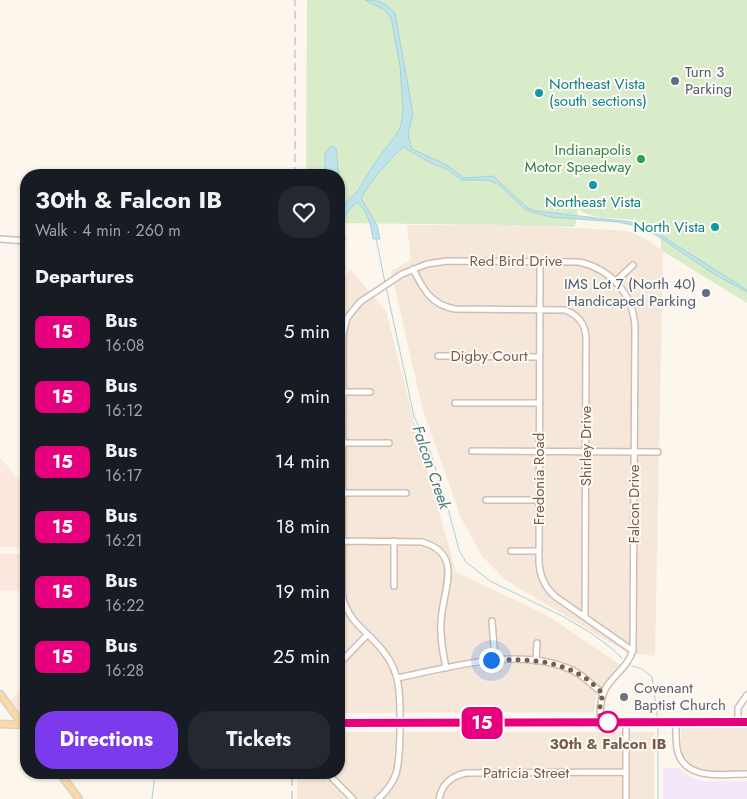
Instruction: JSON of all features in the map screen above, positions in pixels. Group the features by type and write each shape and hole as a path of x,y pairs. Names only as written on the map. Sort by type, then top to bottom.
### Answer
{"main road":[{"path":"0,694 20,720"},
{"path":"345,723 747,722"},
{"path":"0,724 20,726"},
{"path":"64,779 79,799"}],"street":[{"path":"0,239 20,241"},
{"name":"Red Bird Drive","path":"345,324 357,304 390,282 413,269 427,264 447,261 572,262 586,264 601,270 616,281"},
{"name":"Fredonia Road","path":"540,261 539,570 547,587 556,597 633,651"},
{"path":"616,281 632,265"},
{"name":"Shirley Drive","path":"413,269 428,296 448,308 459,310 561,310 571,312 580,319 585,329 585,618"},
{"name":"Falcon Drive","path":"616,281 630,303 635,325 633,651"},
{"name":"Digby Court","path":"438,356 540,357"},
{"path":"345,392 370,392"},
{"path":"455,403 540,403"},
{"path":"345,443 389,443"},
{"path":"472,451 658,452"},
{"path":"345,493 406,493"},
{"path":"486,500 539,500"},
{"path":"345,541 418,541 429,544 440,551 446,560 449,577 440,631 446,668"},
{"path":"394,541 394,586"},
{"path":"510,551 539,551"},
{"name":"Red Bird Drive","path":"345,603 351,617 386,654 397,678"},
{"path":"492,621 496,660"},
{"path":"345,658 367,635"},
{"path":"536,661 537,643"},
{"path":"600,722 600,706 603,693 624,667 633,651"},
{"path":"378,799 391,784 397,769 399,723 397,678 496,660 536,661 572,670 584,677 603,693"},
{"path":"738,722 738,708 747,695"},
{"path":"626,722 626,799"},
{"path":"675,722 678,753 682,761 689,768 705,774 747,774"},
{"name":"Patricia Street","path":"439,799 441,792 448,782 455,776 466,773 626,772"},
{"path":"333,779 353,799"}],"shaded area":[{"path":"407,225 509,225 616,230 632,232 663,251 655,656 628,653 504,579 482,556 461,518 422,407 391,271 411,260"},
{"path":"351,270 386,311 416,429 456,572 548,616 621,665 596,697 594,712 345,713 345,276"},
{"path":"0,457 20,482 20,547 0,547"},
{"path":"0,554 20,554 20,591 0,590"},
{"path":"20,692 20,713 10,700"},
{"path":"681,727 747,727 747,771 702,771 692,768 685,762 681,753"},
{"path":"345,732 654,732 654,799 297,799 297,779 345,779"},
{"path":"663,768 679,768 690,777 704,781 747,781 747,799 663,799"}],"green space":[{"path":"307,0 747,0 747,303 661,250 661,233 643,223 597,217 583,213 578,209 575,227 345,223 345,169 306,169"}],"water":[{"path":"365,0 382,3 395,13 413,114 408,134 412,149 447,165 464,178 493,176 529,209 631,222 656,232 747,290 747,292 714,274 641,227 618,222 551,217 526,210 498,184 488,180 462,180 447,169 431,163 403,147 380,171 361,198 377,225 380,239 373,239 370,223 360,205 356,202 345,216 345,204 357,192 401,125 403,109 400,66 391,18 385,10"},
{"path":"330,146 336,148 338,169 325,169 325,154"}],"waterway":[{"name":"Falcon Creek","path":"376,238 385,283"},
{"name":"Falcon Creek","path":"386,287 414,416 430,451 459,550 466,562 490,581 562,616 591,633 622,658"},
{"name":"Falcon Creek","path":"632,666 642,669 652,677 658,721"},
{"name":"Falcon Creek","path":"658,725 658,799"},
{"path":"152,799 154,779"}],"railway":[{"path":"295,0 295,169"},
{"path":"292,779 292,799"}],"bus line":[{"name":"15","path":"345,723 747,722"}],"place":[{"name":"Turn 3 Parking","path":"675,81"},
{"name":"Northeast Vista (south sections)","path":"539,93"},
{"name":"Indianapolis Motor Speedway","path":"641,159"},
{"name":"Northeast Vista","path":"593,185"},
{"name":"North Vista","path":"715,227"},
{"name":"IMS Lot 7 (North 40) Handicaped Parking","path":"706,293"},
{"name":"Covenant Baptist Church","path":"624,697"},
{"name":"30th & Falcon IB","path":"608,722"}],"route":[{"path":"491,660 538,661 572,670 584,677 603,693 600,706 600,722 608,722"}]}
